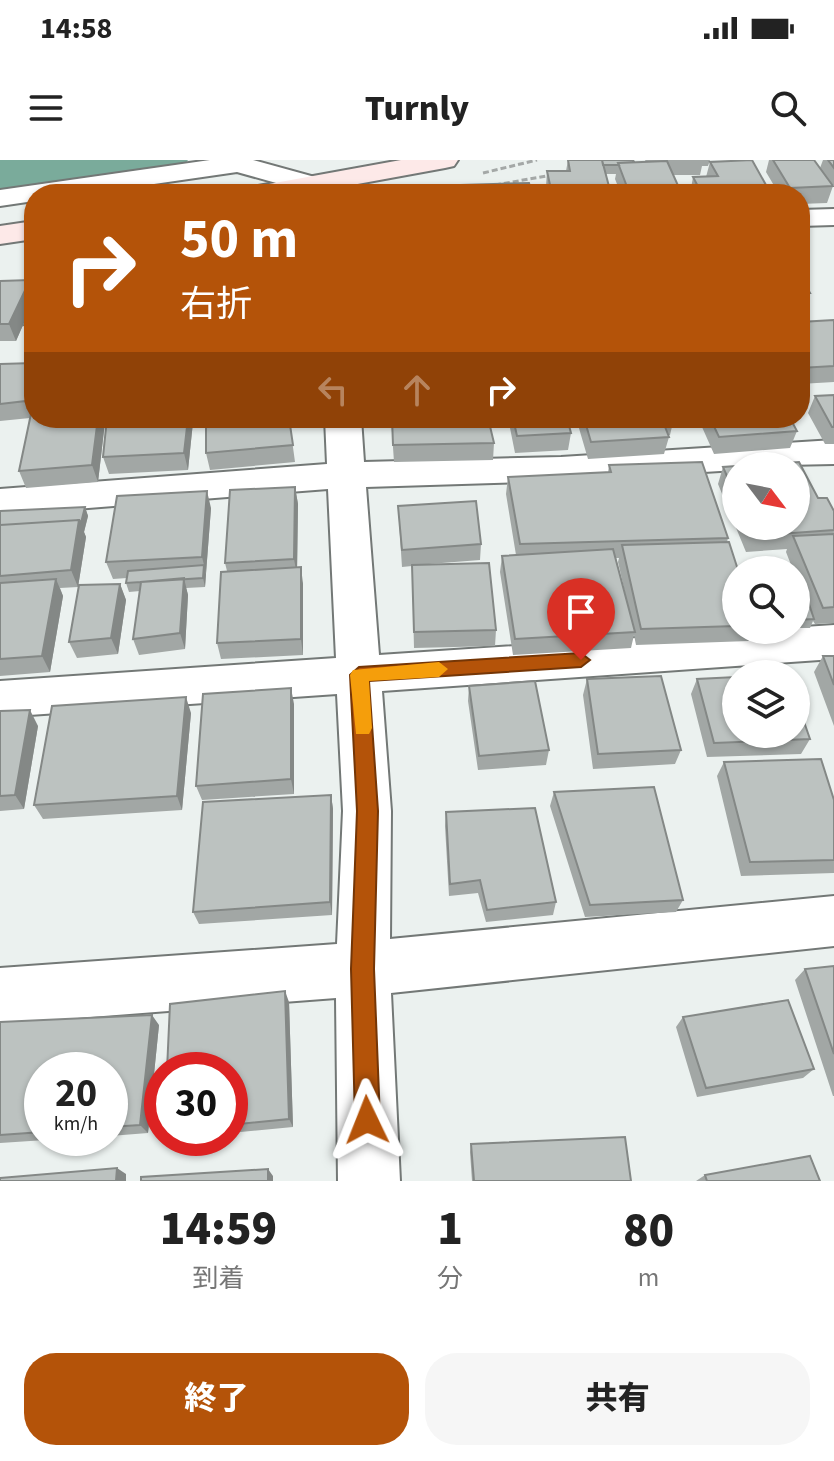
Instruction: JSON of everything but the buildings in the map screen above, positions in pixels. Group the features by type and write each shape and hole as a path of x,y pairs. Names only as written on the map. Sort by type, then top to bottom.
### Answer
{"street":[{"path":"317,184 445,160"},
{"path":"98,184 238,164 308,184"},
{"path":"0,198 24,195"},
{"path":"810,218 834,217"},
{"path":"0,235 24,231"},
{"path":"344,428 367,811 363,969 369,1181"},
{"path":"0,502 346,475 561,469 834,452"},
{"path":"0,699 834,642"},
{"path":"0,996 363,969 834,921"}],"path":[{"path":"499,184 553,175"}],"waterway":[{"path":"0,173 102,171 159,160"}],"slow traffic":[{"path":"363,728 359,675 439,669"}],"route":[{"path":"367,1120 363,969 367,811 359,675 581,660"}]}
